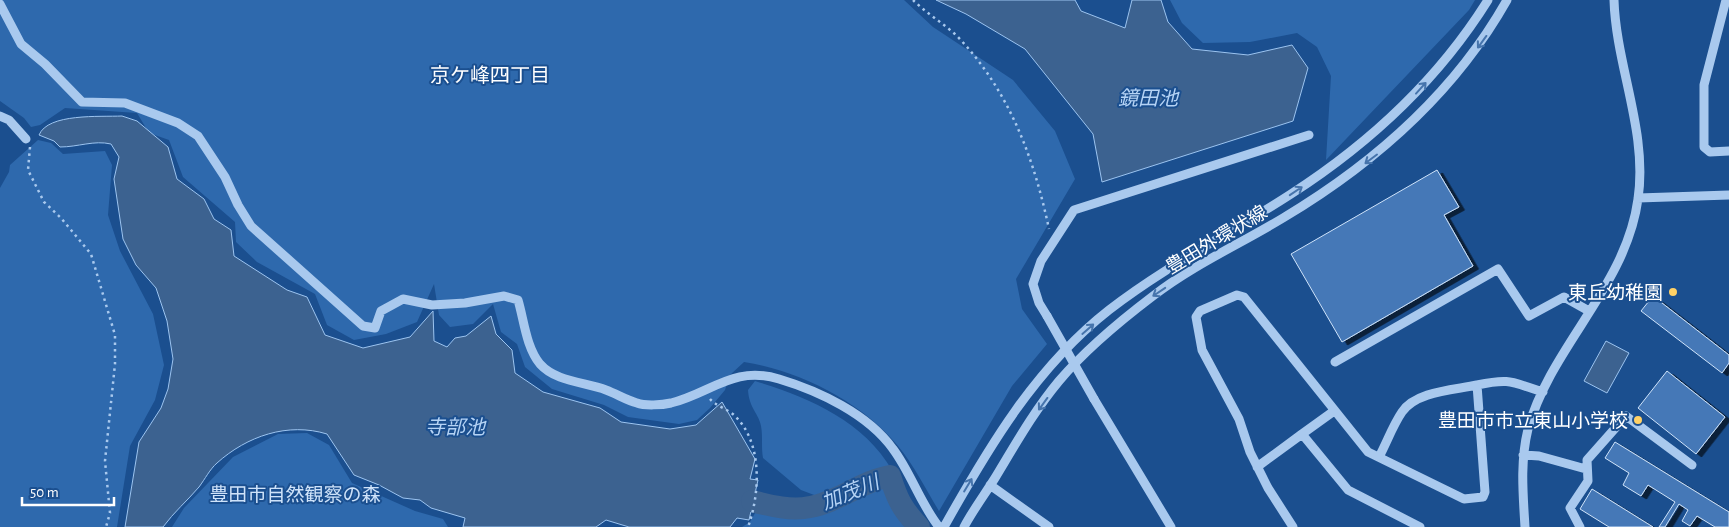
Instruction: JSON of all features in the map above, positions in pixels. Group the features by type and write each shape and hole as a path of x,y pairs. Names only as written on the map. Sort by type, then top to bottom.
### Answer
{"street":[{"name":"豊田外環状線","path":"944,527 1004,426 1040,378 1075,340 1108,310 1151,280 1292,194 1368,138 1418,92 1441,66 1488,0"},
{"name":"豊田外環状線","path":"964,527 1028,424 1054,388 1092,348 1155,294 1334,186 1377,155 1415,120 1462,69 1490,31 1508,0"},
{"path":"1525,527 1522,455 1529,428 1542,392 1621,260 1638,198 1639,156 1614,0"},
{"path":"1726,0 1704,85 1704,147 1710,152 1729,151"},
{"path":"0,4 21,44 45,64 82,102 125,103 178,123 198,136 225,176 238,205 251,226 363,326 375,328 381,311 403,299 432,304 465,303 504,296 518,300 529,343 540,364 570,382 592,385 638,404 669,403 706,390 733,377 753,374 778,378 831,401 865,420 893,448 929,514 939,527"},
{"path":"0,116 9,120 26,139"},
{"path":"1171,527 1039,303 1033,284 1041,261 1074,210 1309,135"},
{"path":"1638,198 1729,195"},
{"path":"1335,362 1498,269 1530,316 1564,297 1589,311"},
{"path":"1293,527 1257,467 1239,419 1202,350 1196,317 1200,311 1237,295 1244,297 1368,452 1464,499 1482,497 1485,492 1477,385"},
{"path":"1379,457 1402,412 1409,404 1420,398 1502,380 1513,381 1542,392"},
{"path":"1257,467 1334,411"},
{"path":"1580,527 1570,508 1588,481 1587,460 1626,416 1692,464"},
{"path":"1302,434 1348,490 1420,527"},
{"path":"1522,455 1539,456 1586,469"},
{"path":"990,485 1049,527"}],"path":[{"path":"913,0 957,36 1000,93 1019,126 1040,187 1052,243"},
{"path":"26,139 32,149 28,170 44,202 61,218 92,254 115,335 115,364 105,461 110,513 106,527"},
{"path":"706,390 710,400 735,416 751,440 757,478 752,514 748,527"}],"green space":[{"path":"0,0 904,0 933,27 1013,80 1055,131 1075,179 1016,279 1022,309 1047,344 1012,386 939,511 909,461 883,430 848,402 807,380 786,372 744,362 730,375 725,390 697,420 679,424 628,417 604,405 552,389 525,367 517,344 501,332 493,304 473,324 450,327 439,315 434,284 417,322 386,334 354,340 327,325 315,294 257,262 236,242 235,222 183,177 169,140 149,133 137,113 65,108 40,125 31,127 24,118 0,101"},
{"path":"1170,0 1475,0 1469,10 1326,160 1331,76 1317,47 1297,33 1250,42 1203,43 1182,23"},
{"path":"38,140 51,143 63,154 105,151 112,165 108,215 120,251 153,314 164,365 155,400 130,446 117,527 0,527 0,188 9,172 10,165"},
{"path":"755,381 814,403 850,424 880,452 892,470 822,498 801,490 763,458 761,426 750,402 748,390"},
{"name":"豊田市自然観察の森","path":"307,433 329,445 352,483 415,511 443,519 448,527 172,527 184,508 233,457 278,434"},
{"path":"888,483 902,515 911,527 742,527 750,522 759,506 799,513 815,512"}],"water":[{"name":"鏡田池","path":"936,0 1075,0 1081,11 1125,28 1132,0 1161,0 1168,22 1192,49 1248,55 1292,45 1308,68 1293,121 1102,182 1093,134 1025,49 966,14"},
{"name":"寺部池","path":"122,116 137,121 168,147 177,179 204,199 214,219 231,230 234,256 287,290 307,297 325,335 363,348 410,337 433,311 434,341 447,347 455,338 466,336 491,316 496,334 512,350 515,373 543,392 600,408 621,422 670,429 696,425 722,402 755,459 750,479 758,480 749,520 737,518 730,527 629,527 606,520 596,527 463,527 465,518 431,508 420,500 403,498 379,485 354,475 327,434 298,430 269,434 241,445 214,465 199,487 163,527 125,527 139,442 161,408 168,389 173,359 167,321 156,288 136,265 123,239 114,179 119,157 111,144 98,143 60,147 54,141 39,135 44,128 63,120"},
{"path":"1606,341 1629,353 1607,393 1584,381"}],"building":[{"path":"1437,170 1459,207 1444,215 1473,266 1342,342 1291,254"},
{"path":"1653,296 1729,355 1729,363 1722,373 1641,311"},
{"path":"1667,371 1725,417 1696,454 1638,408"},
{"path":"1615,442 1729,512 1729,527 1715,527 1697,516 1690,526 1682,521 1688,510 1679,504 1665,527 1659,527 1675,502 1648,485 1641,496 1623,485 1629,473 1605,458"},
{"path":"1592,489 1653,527 1609,527 1580,509"}],"waterway":[{"name":"加茂川","path":"752,501 789,508 810,507 830,501 870,482 890,476 901,503 908,515 919,527"}],"place":[{"name":"東丘幼稚園","path":"1673,292"},
{"name":"豊田市市立東山小学校","path":"1638,420"}],"district":[{"name":"京ケ峰四丁目","path":"490,75"}]}
